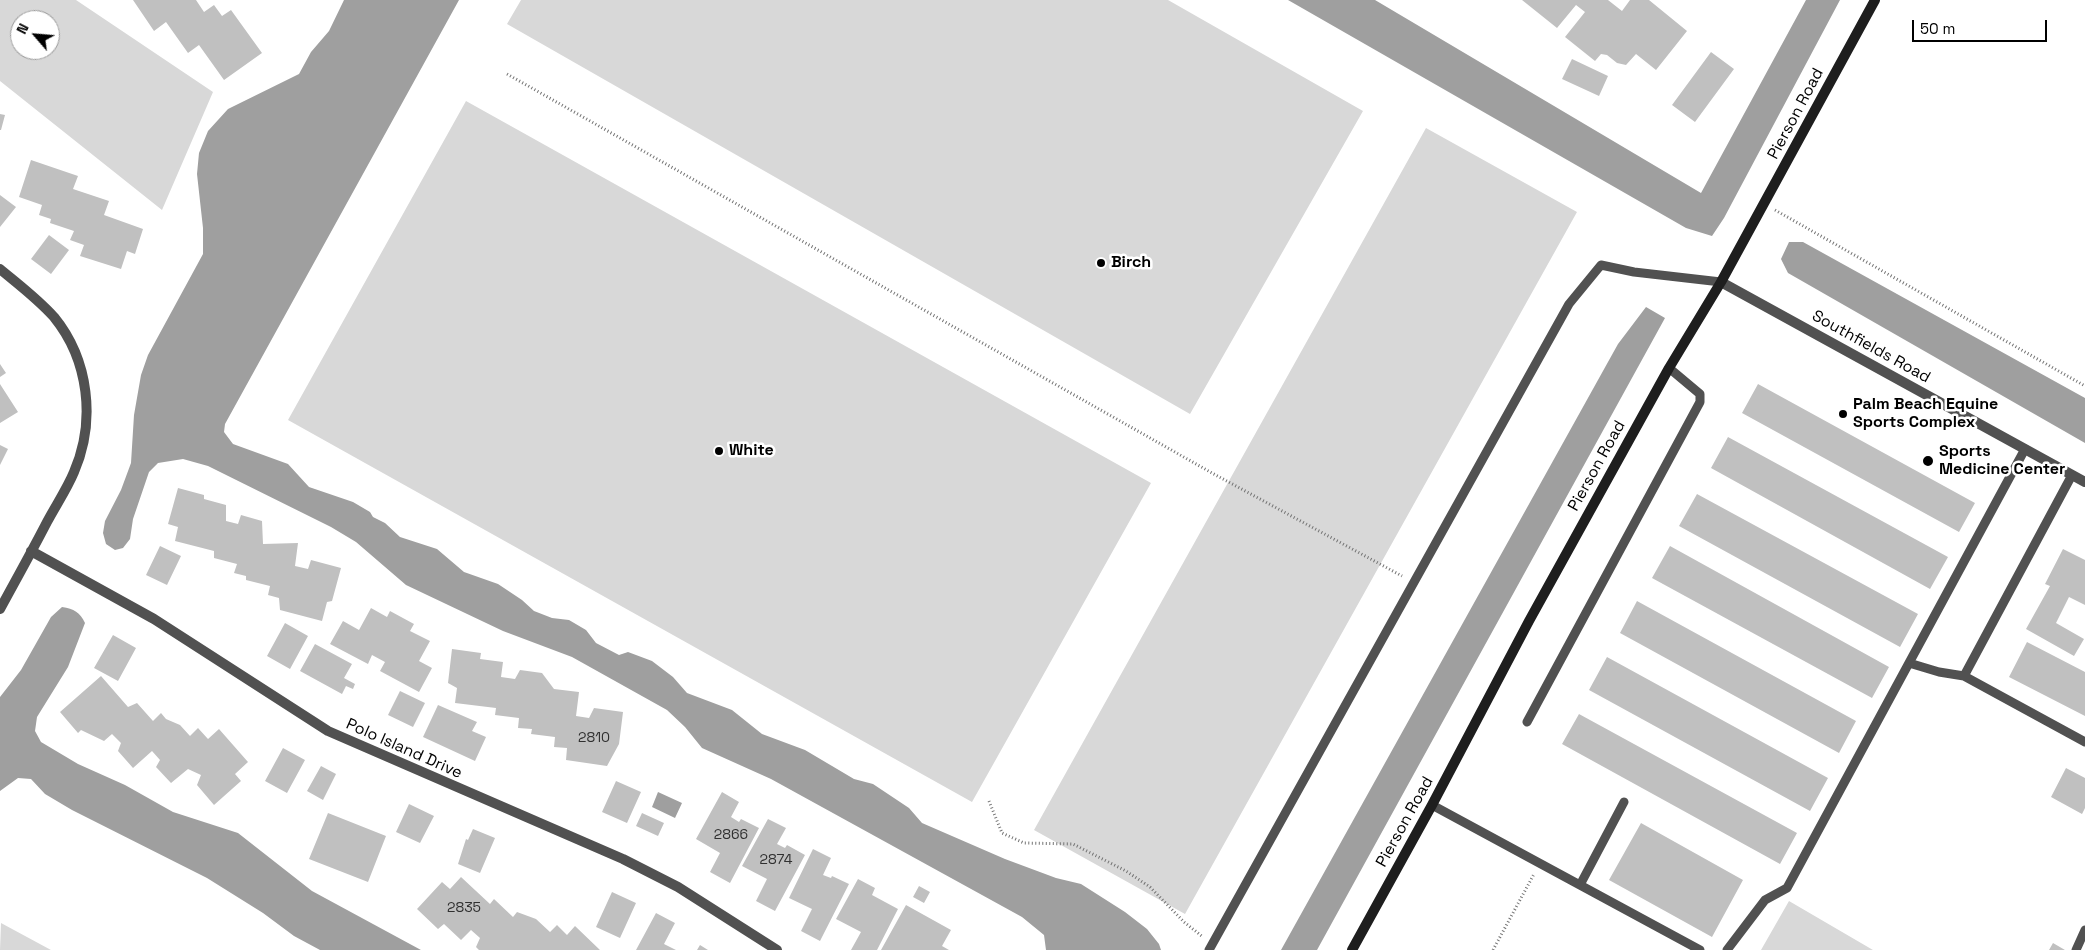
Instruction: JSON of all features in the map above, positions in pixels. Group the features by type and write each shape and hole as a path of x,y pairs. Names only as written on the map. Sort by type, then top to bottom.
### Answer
{"street":[{"name":"Pierson Road","path":"1352,950 1432,805 1529,621 1669,368 1721,282 1875,0"},
{"path":"0,269 37,300 54,318 68,339 78,362 85,386 87,411 82,449 74,472 0,609"},
{"name":"Southfields Road","path":"1721,282 2085,482"},
{"name":"Polo Island Drive","path":"32,551 154,619 328,732 623,859 678,887 777,950"}],"lane":[{"path":"1211,947 1569,304 1602,265 1634,272 1721,282"},
{"path":"1527,722 1700,402 1700,394 1669,368"},
{"path":"1727,950 1765,900 1787,888 2025,449"},
{"path":"1964,676 2072,475"},
{"path":"1909,663 1939,672 1964,676 2085,742"},
{"path":"1580,885 1624,802"},
{"path":"1432,805 1700,950"},
{"path":"2076,950 2085,930"}],"path":[{"path":"506,74 1212,473 1414,582"},
{"path":"1764,204 2085,386"},
{"path":"988,801 1002,833 1024,843 1073,844 1126,871 1150,887 1211,947"},
{"path":"1493,950 1540,863"}],"shaded area":[{"path":"0,0 76,0 213,92 162,210 0,81"},
{"path":"344,0 459,0 225,424 224,432 233,444 288,464 309,487 353,502 370,512 373,517 385,523 400,537 437,549 464,572 498,584 522,600 534,611 552,618 569,620 586,630 596,643 619,655 628,652 652,661 673,677 687,693 732,710 762,734 805,750 854,779 873,784 909,808 922,823 1005,859 1056,878 1081,884 1125,912 1147,929 1159,944 1161,950 1046,950 1044,935 1022,917 771,779 702,748 685,727 667,710 572,657 503,631 406,585 356,542 331,527 208,466 183,459 158,463 149,472 133,519 130,539 123,548 115,550 106,544 103,533 105,521 121,490 131,463 134,415 141,375 148,355 203,254 203,228 197,174 199,153 208,131 228,109 299,74 311,52 329,31"},
{"name":"Birch","path":"521,0 1168,0 1363,111 1190,414 507,24"},
{"path":"1288,0 1375,0 1701,193 1806,0 1840,0 1724,218 1712,236 1686,228"},
{"name":"White","path":"466,101 1151,483 972,802 288,420"},
{"path":"1426,128 1577,212 1185,914 1034,830"},
{"path":"1789,242 1803,242 2085,398 2085,443 1788,273 1781,259"},
{"path":"1646,307 1665,318 1317,950 1281,950 1618,344"},
{"path":"62,607 76,612 85,623 68,667 37,717 35,731 41,742 78,764 125,785 173,812 238,833 312,891 421,950 320,950 294,936 263,913 207,878 72,810 45,794 31,779 18,778 0,791 0,697 21,670 51,617"},
{"path":"658,792 682,803 675,818 652,807"},
{"path":"1789,901 1873,950 1761,950"},
{"path":"1,923 51,950 0,950"}],"building":[{"path":"133,0 196,0 204,12 214,5 222,16 231,10 262,53 224,80 199,45 188,53 166,22 154,31"},
{"path":"1522,0 1608,0 1622,11 1630,0 1649,0 1687,31 1656,70 1636,54 1626,65 1617,63 1607,55 1601,54 1595,61 1565,37 1585,12 1576,5 1557,28"},
{"path":"1711,52 1734,69 1695,122 1672,105"},
{"path":"1572,59 1608,76 1599,96 1562,79"},
{"path":"0,114 5,115 1,130 0,130"},
{"path":"31,160 78,176 73,189 109,201 104,215 143,229 135,254 127,251 121,269 80,256 84,245 70,240 74,231 50,223 51,219 39,215 42,205 19,197"},
{"path":"0,195 16,207 0,227"},
{"path":"49,235 69,250 51,274 31,259"},
{"path":"0,364 6,373 0,377"},
{"path":"0,384 18,412 0,423"},
{"path":"1758,384 1975,503 1959,532 1742,413"},
{"path":"1728,437 1948,557 1930,589 1711,468"},
{"path":"0,445 8,449 0,465"},
{"path":"178,488 204,495 204,499 226,505 226,521 238,524 241,515 262,521 263,544 298,543 295,566 308,569 311,560 341,568 332,601 327,602 322,621 280,610 279,598 268,595 270,586 246,580 246,576 234,573 237,564 214,558 214,551 175,541 178,527 168,524"},
{"path":"1697,494 1918,614 1900,647 1679,526"},
{"path":"160,546 181,556 167,585 146,575"},
{"path":"1670,546 1889,667 1872,698 1652,578"},
{"path":"2063,549 2085,560 2085,605 2069,597 2056,623 2084,639 2074,656 2026,629 2050,586 2045,584"},
{"path":"1637,601 1856,721 1839,753 1620,633"},
{"path":"371,608 387,617 390,611 414,624 410,631 430,641 419,661 432,668 419,692 380,671 385,662 372,655 368,664 330,644 343,621 359,630"},
{"path":"285,623 308,636 290,669 267,656"},
{"path":"113,635 136,648 118,681 94,668"},
{"path":"2027,642 2085,672 2085,716 2009,677"},
{"path":"315,644 352,664 344,678 355,684 353,689 346,686 342,694 300,671"},
{"path":"452,649 481,653 480,659 503,662 501,677 515,679 520,670 542,673 554,689 579,692 576,716 589,718 594,708 623,712 619,744 607,766 566,760 567,748 554,747 555,737 531,734 532,729 518,728 519,718 495,715 496,708 455,703 457,688 448,683"},
{"path":"1607,657 1828,778 1810,811 1589,690"},
{"path":"101,676 128,707 137,703 153,721 161,713 166,719 180,725 190,736 198,728 208,739 219,729 248,762 235,774 241,781 214,805 197,785 201,775 188,769 171,783 156,767 160,760 152,751 133,768 118,751 121,743 112,734 104,741 81,730 78,733 60,712"},
{"path":"400,691 425,703 413,727 388,715"},
{"path":"438,705 477,722 472,731 486,737 475,761 423,737"},
{"path":"1579,714 1797,833 1780,864 1562,744"},
{"path":"283,748 305,760 287,793 265,781"},
{"path":"321,766 336,774 323,800 307,791"},
{"path":"2066,768 2085,778 2085,808 2082,814 2051,797"},
{"path":"616,781 641,792 627,823 602,812"},
{"path":"722,792 739,802 731,817 739,822 741,819 759,828 730,883 710,872 720,853 696,839"},
{"path":"409,804 434,816 420,843 396,832"},
{"path":"328,813 386,836 368,882 309,859"},
{"path":"642,813 664,823 658,836 636,826"},
{"path":"768,819 786,828 777,844 785,848 787,845 805,855 775,911 756,901 767,879 742,866"},
{"path":"1641,823 1743,880 1712,937 1609,880"},
{"path":"473,829 495,838 480,873 458,864 466,839 468,840"},
{"path":"813,849 831,858 823,875 831,878 832,876 849,884 820,941 801,931 812,909 789,898"},
{"path":"461,877 490,904 494,899 513,917 517,912 536,919 550,932 557,925 567,935 575,926 600,950 479,950 476,947 480,938 471,930 461,940 444,924 438,929 417,909 442,882 450,889"},
{"path":"858,879 875,888 872,895 898,909 877,950 851,950 861,932 836,919"},
{"path":"919,886 930,892 924,903 913,897"},
{"path":"612,892 636,903 620,938 596,927"},
{"path":"906,905 951,930 942,946 949,950 881,950"},
{"path":"656,913 675,923 664,944 676,950 636,950"},
{"path":"2053,943 2065,950 2049,950"},
{"path":"700,945 708,950 697,950"}],"place":[{"name":"Birch","path":"1101,263"},
{"name":"Palm Beach Equine Sports Complex","path":"1843,414"},
{"name":"White","path":"719,451"},
{"name":"Sports Medicine Center","path":"1928,461"}]}
